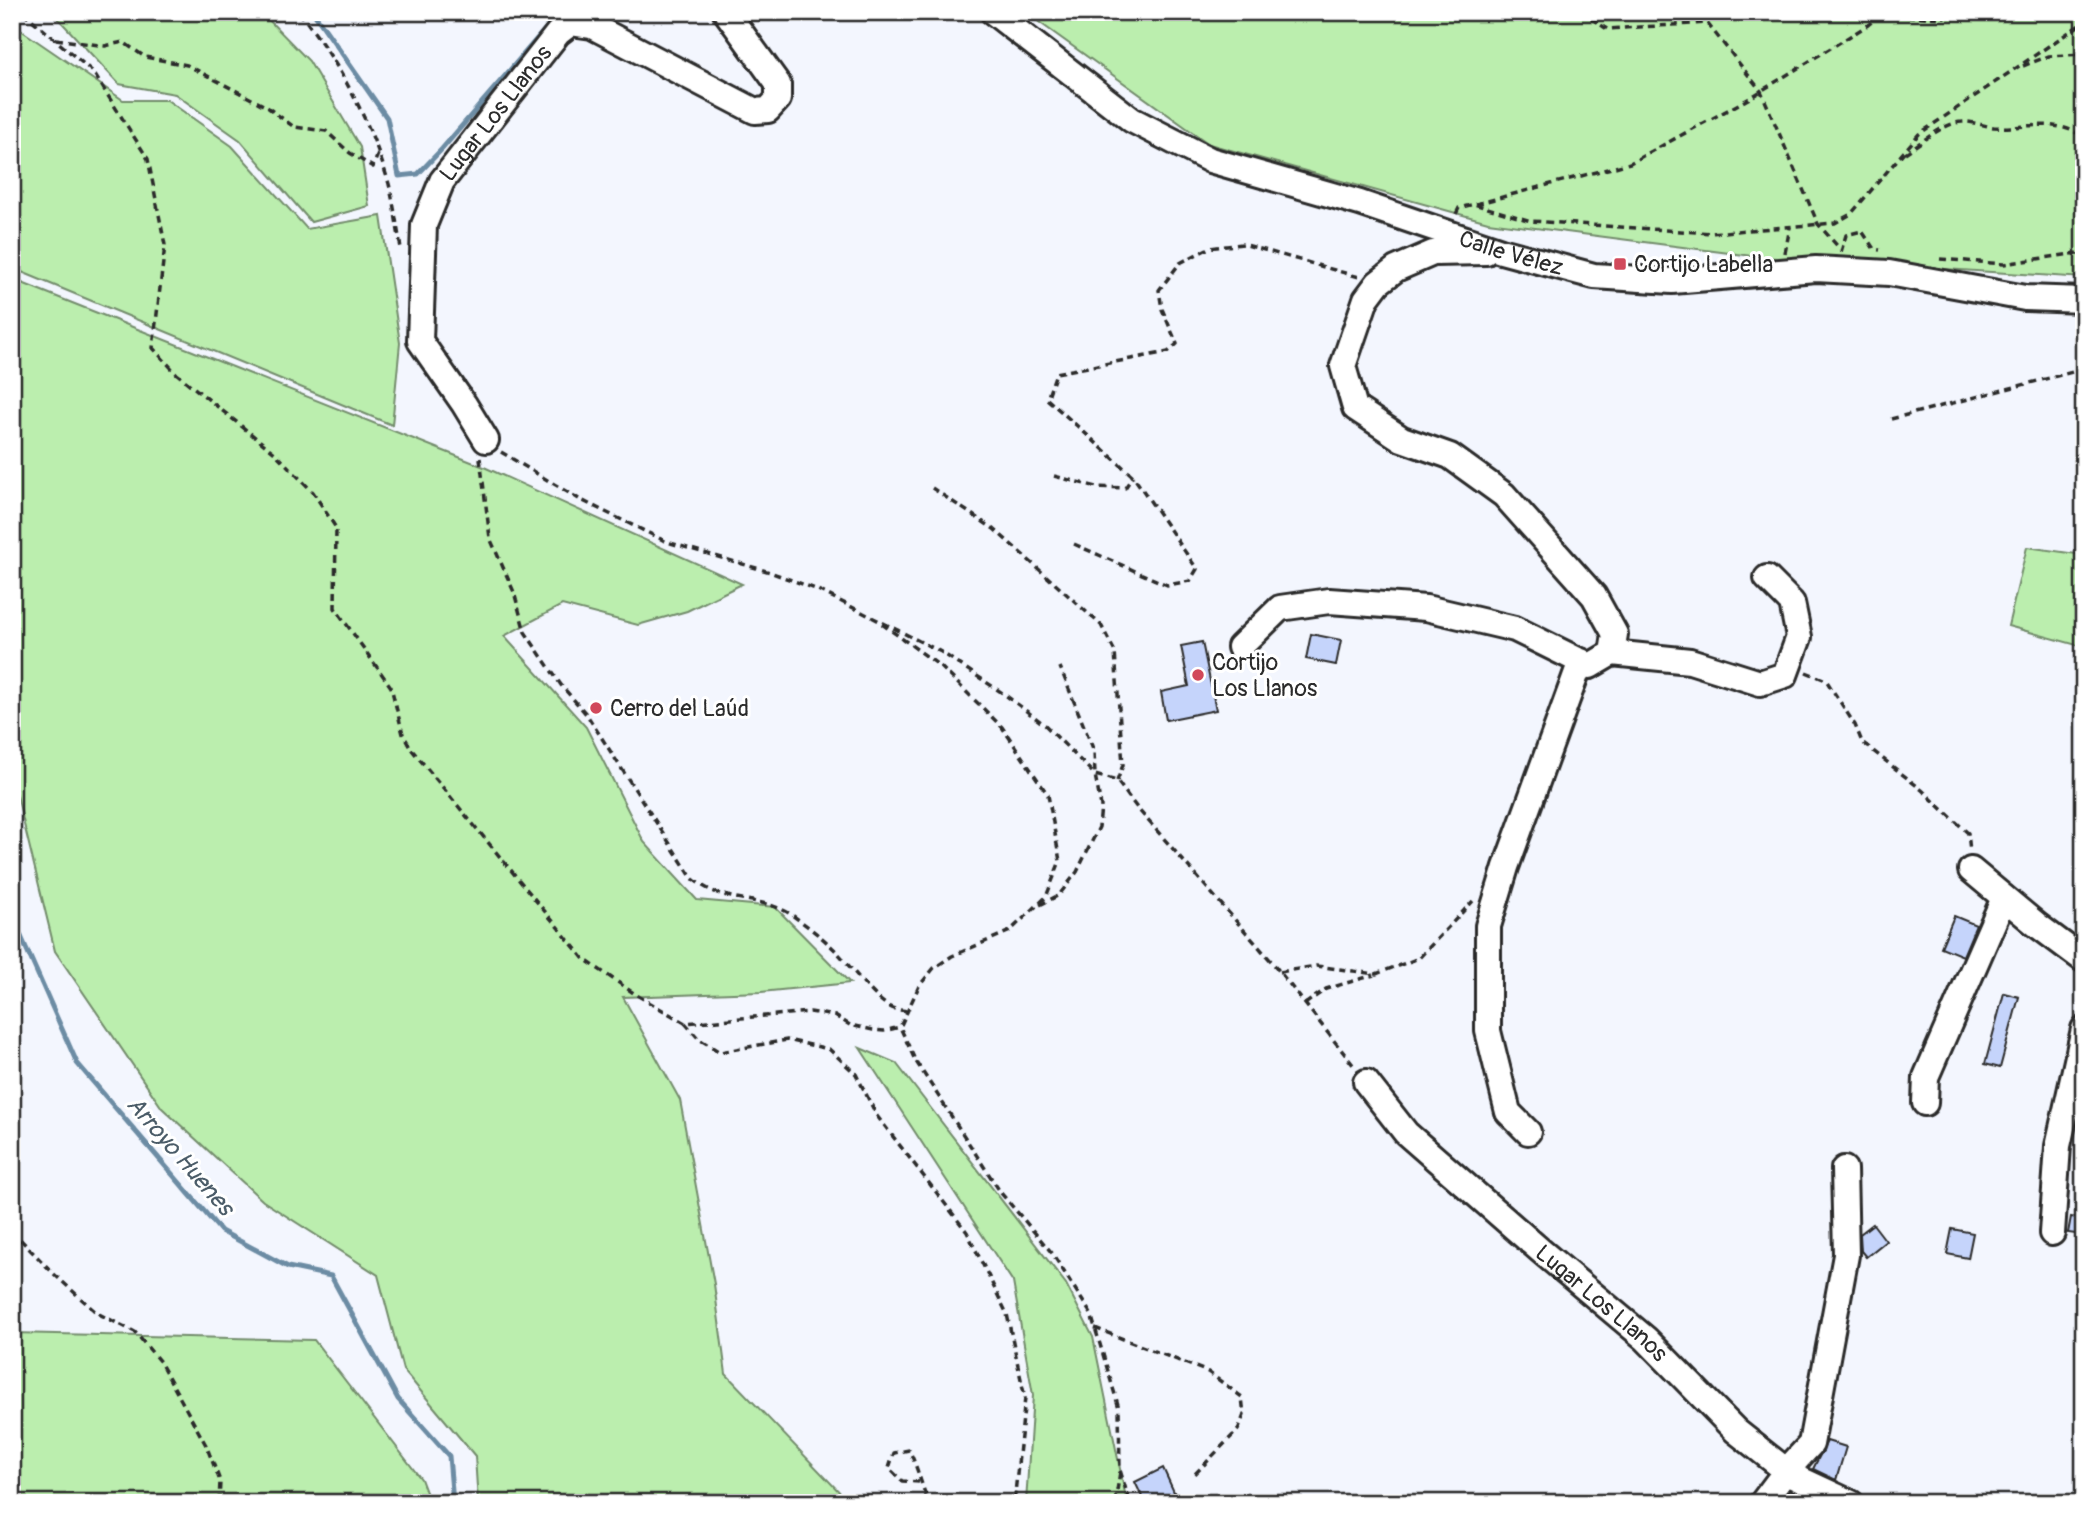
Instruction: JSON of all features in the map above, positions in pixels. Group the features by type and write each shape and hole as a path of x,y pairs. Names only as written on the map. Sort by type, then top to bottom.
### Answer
{"street":[{"name":"Lugar Los Llanos","path":"486,440 420,341 424,225 442,181 558,33 571,23 592,26 755,111 768,110 778,99 778,84 726,12"},
{"name":"Calle Vélez","path":"993,12 1132,120 1210,160 1360,203 1501,251 1594,276 1660,280 1816,269 1838,260 1889,274 2025,298 2084,300"},
{"path":"1501,251 1433,254 1396,269 1378,283 1366,299 1343,366 1355,408 1402,439 1450,456 1504,495 1594,596 1615,634 1612,653"},
{"path":"1240,647 1280,608 1329,601 1426,608 1515,628 1590,666 1612,653 1690,661 1760,682 1785,675 1799,637 1792,603 1768,578"},
{"path":"1528,1132 1508,1112 1488,1031 1488,926 1506,867 1581,661"},
{"path":"1971,870 2084,960"},
{"path":"1925,1103 1926,1077 2004,898"},
{"path":"2052,1233 2058,1146 2084,1030"},
{"name":"Lugar Los Llanos","path":"1366,1082 1406,1133 1646,1339 1736,1431 1793,1476 1851,1503"},
{"path":"1762,1503 1811,1444 1846,1255 1844,1169"}],"path":[{"path":"23,12 93,72 148,159 165,245 153,348 177,374 276,454 313,492 336,528 335,608 391,687 403,734 412,750 584,959 635,994 685,1023 699,1039 720,1052 787,1040 829,1049 856,1074 877,1116 967,1232 1007,1314 1025,1398 1014,1503"},
{"path":"299,12 326,47 357,101 389,184 402,250"},
{"path":"1581,12 1607,29 1707,23 1761,90 1818,224 1838,260"},
{"path":"1699,12 1699,23"},
{"path":"1448,233 1459,208 1630,163 1761,90 1883,14 1941,18 1959,12"},
{"path":"1474,204 1531,221 1711,233 1835,223 1851,214 1919,134 2084,22"},
{"path":"54,39 105,47 123,42 145,57 187,65 267,107 294,127 326,131 350,153 373,167 378,154"},
{"path":"2018,68 2049,56 2084,54"},
{"path":"1900,156 1947,127 1962,122 1993,127 2053,124 2084,136"},
{"path":"1838,260 1846,235 1862,231 1874,249 1886,251"},
{"path":"1074,544 1167,585 1189,581 1197,569 1133,476 1047,399 1056,373 1168,352 1177,344 1162,309 1159,290 1180,263 1209,248 1242,244 1378,283"},
{"path":"1932,259 2004,264 2084,252"},
{"path":"1891,418 2084,369"},
{"path":"906,1011 891,1008 872,992 831,946 775,905 726,897 703,887 692,878 587,715 561,685 525,632 514,592 490,538 480,449 486,440 512,460 579,499 667,542 770,572 818,590 941,652 1004,694 1045,725 1095,775 1117,781 1137,808 1280,972 1366,1082"},
{"path":"1054,476 1097,487 1125,488 1133,476"},
{"path":"932,488 994,529 1101,625 1115,652 1123,765 1117,781"},
{"path":"870,615 940,666 1002,727 1048,795 1060,861 1046,897 1010,931 952,956 934,968 919,986 900,1027 915,1060 1001,1193 1052,1253 1091,1314 1119,1408 1120,1470 1115,1503"},
{"path":"1036,907 1059,895 1077,872 1099,827 1101,806 1094,751 1060,667"},
{"path":"1785,675 1797,668 1826,680 1855,725 1862,742 1922,790 1968,833 1971,870"},
{"path":"1305,1004 1326,989 1419,958 1477,897"},
{"path":"1280,972 1316,966 1376,974"},
{"path":"685,1023 810,1012 835,1016 850,1024 873,1030 884,1031 900,1027"},
{"path":"12,1231 97,1313 135,1332 160,1363 206,1445 220,1481 219,1503"},
{"path":"1095,1328 1208,1372 1242,1397 1244,1415 1238,1430 1192,1477"},
{"path":"919,1482 902,1481 889,1468 894,1453 909,1450 929,1503"},
{"path":"1120,1470 1130,1503"}],"green space":[{"path":"52,12 261,12 309,61 360,147 369,206 311,222 240,140 175,94 119,84"},
{"path":"1025,12 2084,12 2084,278 1760,257 1488,222 1209,144"},
{"path":"12,24 123,100 167,100 232,146 307,229 381,216 400,343 392,425 12,268"},
{"path":"12,279 484,467 742,584 687,611 638,625 562,605 504,636 586,727 644,842 697,900 775,907 850,983 761,992 623,997 680,1100 714,1284 726,1374 850,1503 478,1503 475,1456 403,1370 378,1275 263,1201 162,1108 55,951 12,775"},
{"path":"2027,547 2084,555 2084,647 2008,626"},
{"path":"860,1048 896,1063 1066,1284 1093,1337 1127,1503 1026,1503 1033,1395 1013,1282"},
{"path":"12,1333 314,1340 421,1479 430,1503 12,1503"}],"building":[{"path":"1311,634 1341,640 1336,665 1306,659"},
{"path":"1202,642 1216,710 1166,720 1161,692 1189,686 1181,646"},
{"path":"1954,916 1976,925 1963,956 1941,947"},
{"path":"2004,993 2019,997 2000,1068 1985,1064"},
{"path":"2071,1217 2084,1219 2084,1235 2068,1233"},
{"path":"1873,1224 1886,1241 1866,1257 1861,1251 1860,1234"},
{"path":"1952,1229 1973,1233 1968,1258 1947,1254"},
{"path":"1827,1441 1846,1447 1836,1480 1813,1469"},
{"path":"1163,1468 1179,1503 1145,1503 1135,1482"}],"waterway":[{"path":"313,12 387,118 399,176 418,174 560,12"},
{"name":"Arroyo Huenes","path":"12,916 77,1063 221,1231 288,1267 331,1276 398,1399 449,1456 453,1503"}],"place":[{"name":"Cortijo Labella","path":"1620,264"},
{"name":"Cortijo Los Llanos","path":"1198,675"},
{"name":"Cerro del Laúd","path":"596,708"}]}
